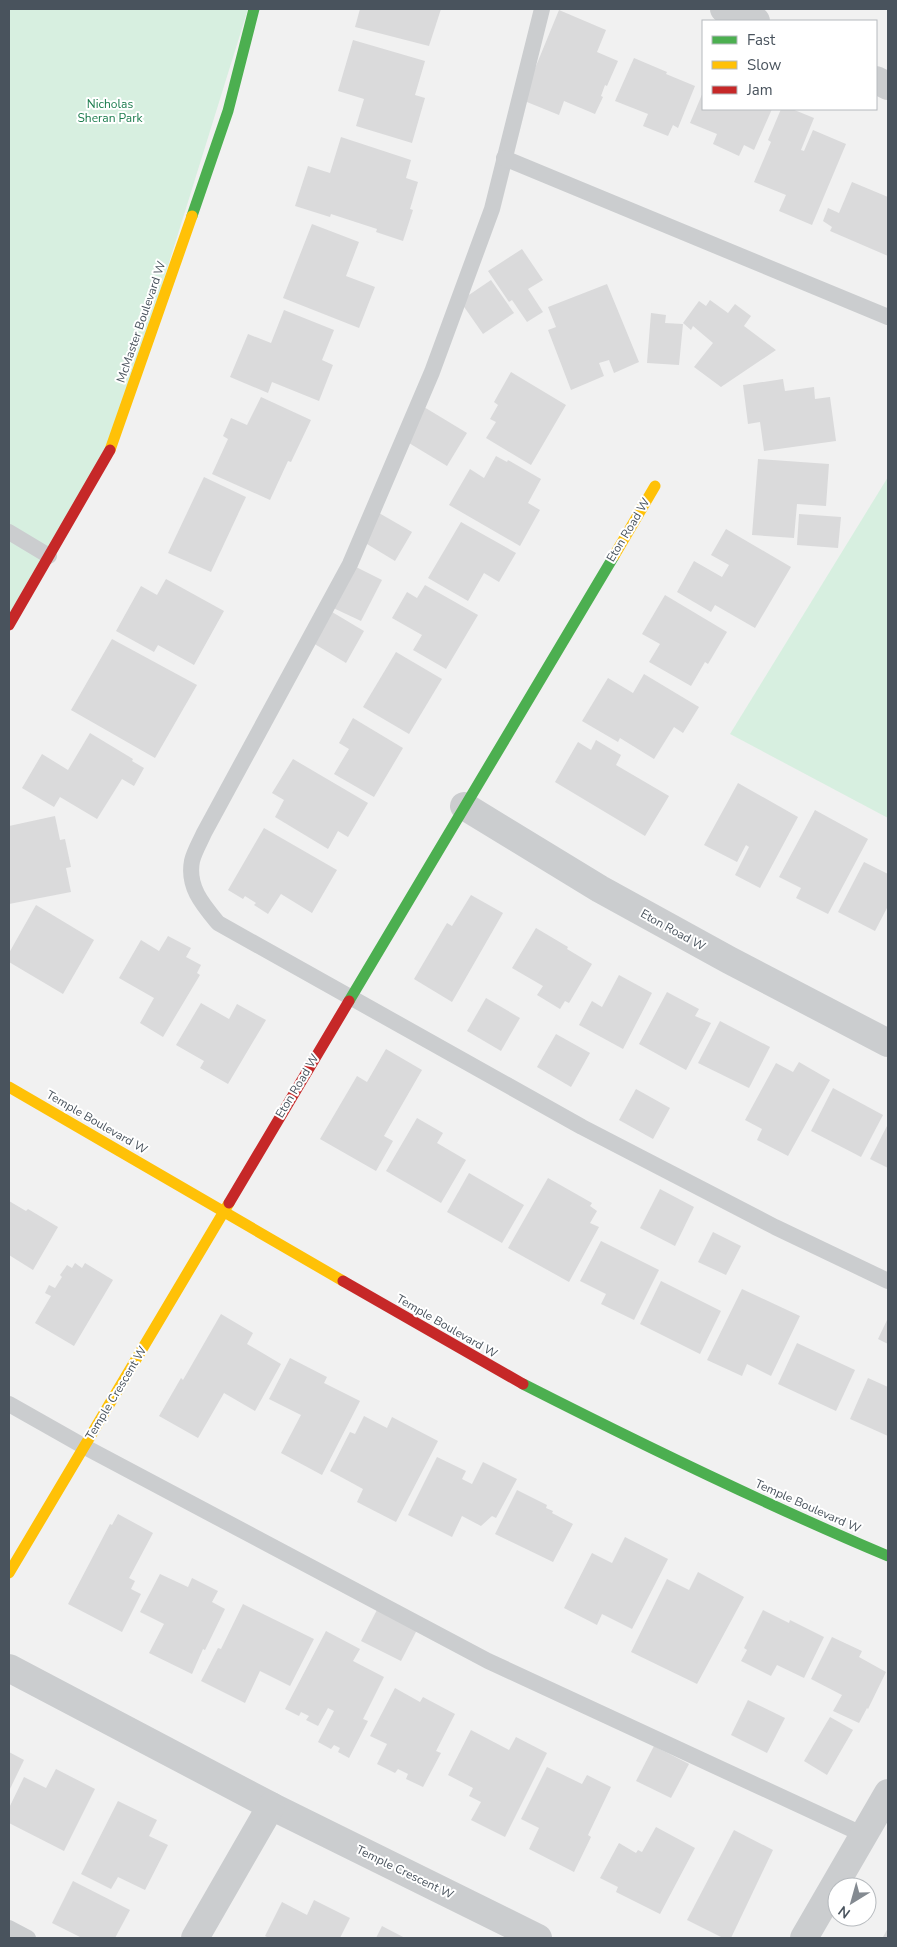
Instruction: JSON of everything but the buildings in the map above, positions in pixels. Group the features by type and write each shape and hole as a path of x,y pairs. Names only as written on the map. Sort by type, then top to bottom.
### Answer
{"street":[{"name":"McMaster Boulevard W","path":"9,625 112,446 228,111 254,9"},
{"path":"724,9 753,20"},
{"name":"Eton Road W","path":"223,1212 654,486"},
{"name":"Eton Road W","path":"464,806 600,889 729,960 888,1042"},
{"name":"Temple Boulevard W","path":"9,1086 504,1374 647,1447 830,1532 888,1556"},
{"name":"Temple Crescent W","path":"9,1573 223,1212"},
{"name":"Temple Crescent W","path":"9,1668 271,1806 538,1938"},
{"path":"804,1938 888,1793"},
{"path":"195,1938 271,1806"}],"lane":[{"path":"542,9 492,209 432,372 350,564 204,833 192,861 192,882 200,902 218,923 582,1127 775,1227 888,1281"},
{"path":"504,158 888,317"},
{"path":"9,532 49,556"},
{"path":"9,1404 85,1447 488,1661 864,1835"},
{"path":"9,1928 28,1938"}],"green space":[{"name":"Nicholas Sheran Park","path":"9,9 248,9 112,446 9,625"},
{"path":"888,477 888,818 730,734"}],"traffic: fast":[{"path":"192,216 228,111 254,9"},
{"path":"349,1001 614,556"},
{"path":"523,1384 704,1473 888,1556"}],"traffic: slow":[{"path":"110,450 192,216"},
{"path":"614,556 655,486"},
{"path":"9,1087 343,1281"},
{"path":"9,1573 229,1203"}],"traffic: jam":[{"path":"9,625 110,450"},
{"path":"229,1203 349,1001"},
{"path":"343,1281 523,1384"}]}
